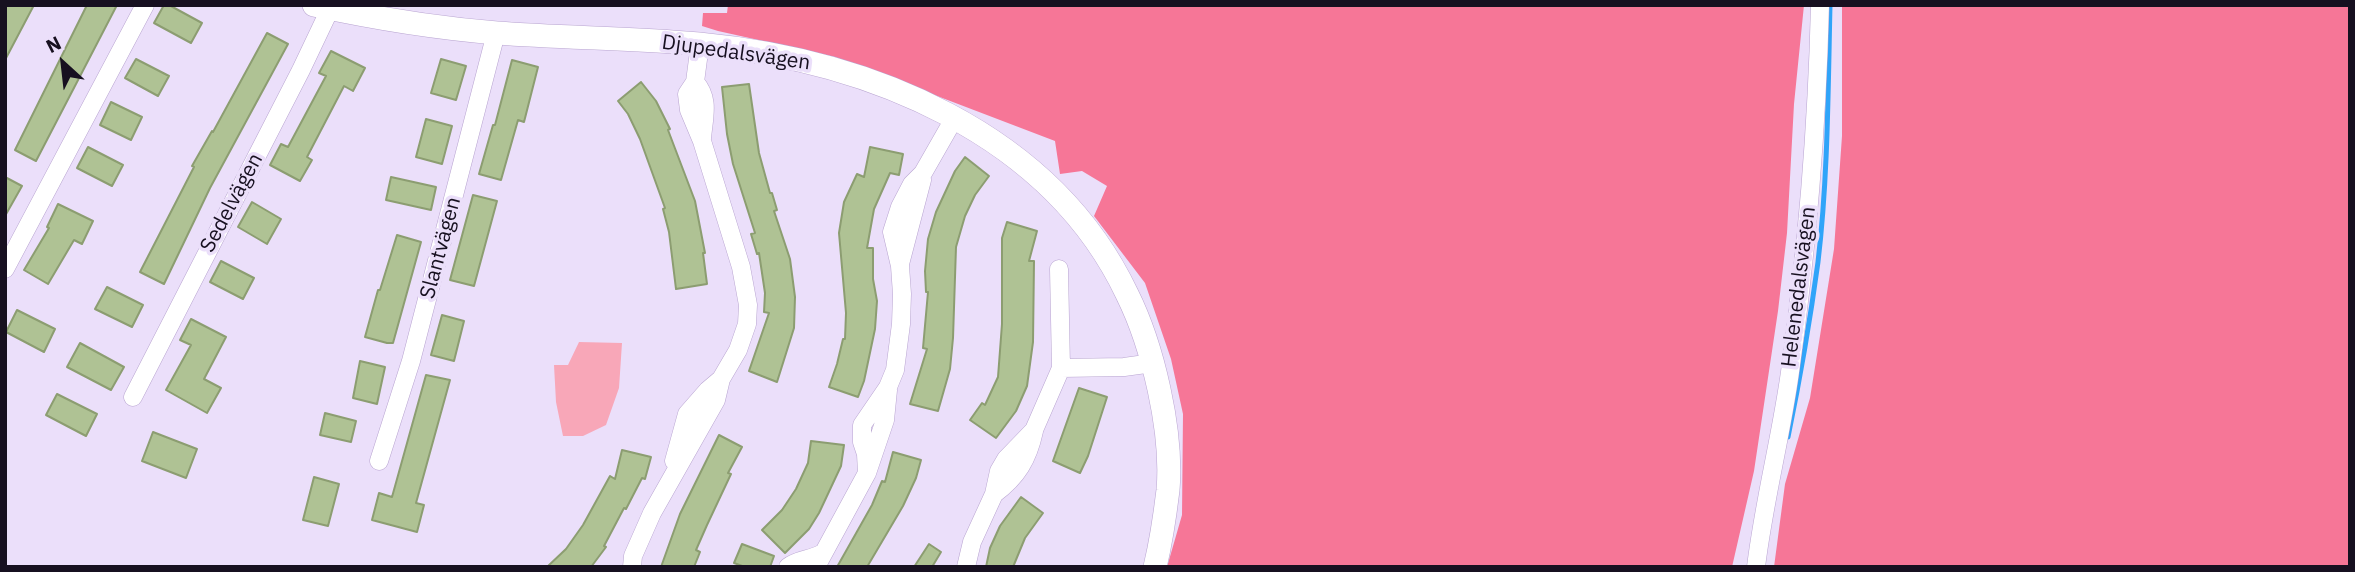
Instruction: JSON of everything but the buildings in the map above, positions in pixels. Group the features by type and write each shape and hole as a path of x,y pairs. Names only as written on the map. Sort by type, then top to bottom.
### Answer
{"street":[{"path":"5,269 145,5"},
{"name":"Helenedalsvägen","path":"1756,567 1789,376 1805,257 1813,162 1820,5"},
{"name":"Djupedalsvägen","path":"322,7 385,19 496,33 700,44 763,53 828,67 869,80 934,106 998,144 1031,168 1075,212 1106,254 1146,338 1160,398 1167,451 1168,489 1155,567"},
{"name":"Sedelvägen","path":"133,397 307,58 322,7"},
{"name":"Slantvägen","path":"379,461 411,361 496,33"},
{"path":"630,563 670,478 716,401 722,379 738,349 747,324 748,304 741,267 702,141 706,111 703,91 695,82 700,44"},
{"path":"788,567 801,560 819,561 867,473 885,420 888,387 895,370 901,324 900,266 923,173 955,117"},
{"path":"966,567 972,542 994,494 1006,485 1024,464 1034,430 1060,368 1059,269"},
{"path":"1060,368 1124,367 1153,363"}],"shaded area":[{"path":"728,5 1804,5 1794,104 1787,233 1778,311 1754,471 1732,567 1167,567 1182,515 1183,414 1171,359 1145,283 1094,216 1107,186 1082,171 1060,174 1055,141 835,57 702,26 703,13 727,13"},
{"path":"1842,5 2350,5 2350,567 1774,567 1785,484 1810,398 1834,249 1842,136"},
{"path":"579,342 622,343 619,388 606,425 583,436 563,436 556,402 554,365 568,365"}],"waterway":[{"path":"1788,437 1818,262 1827,134 1830,5"}]}
